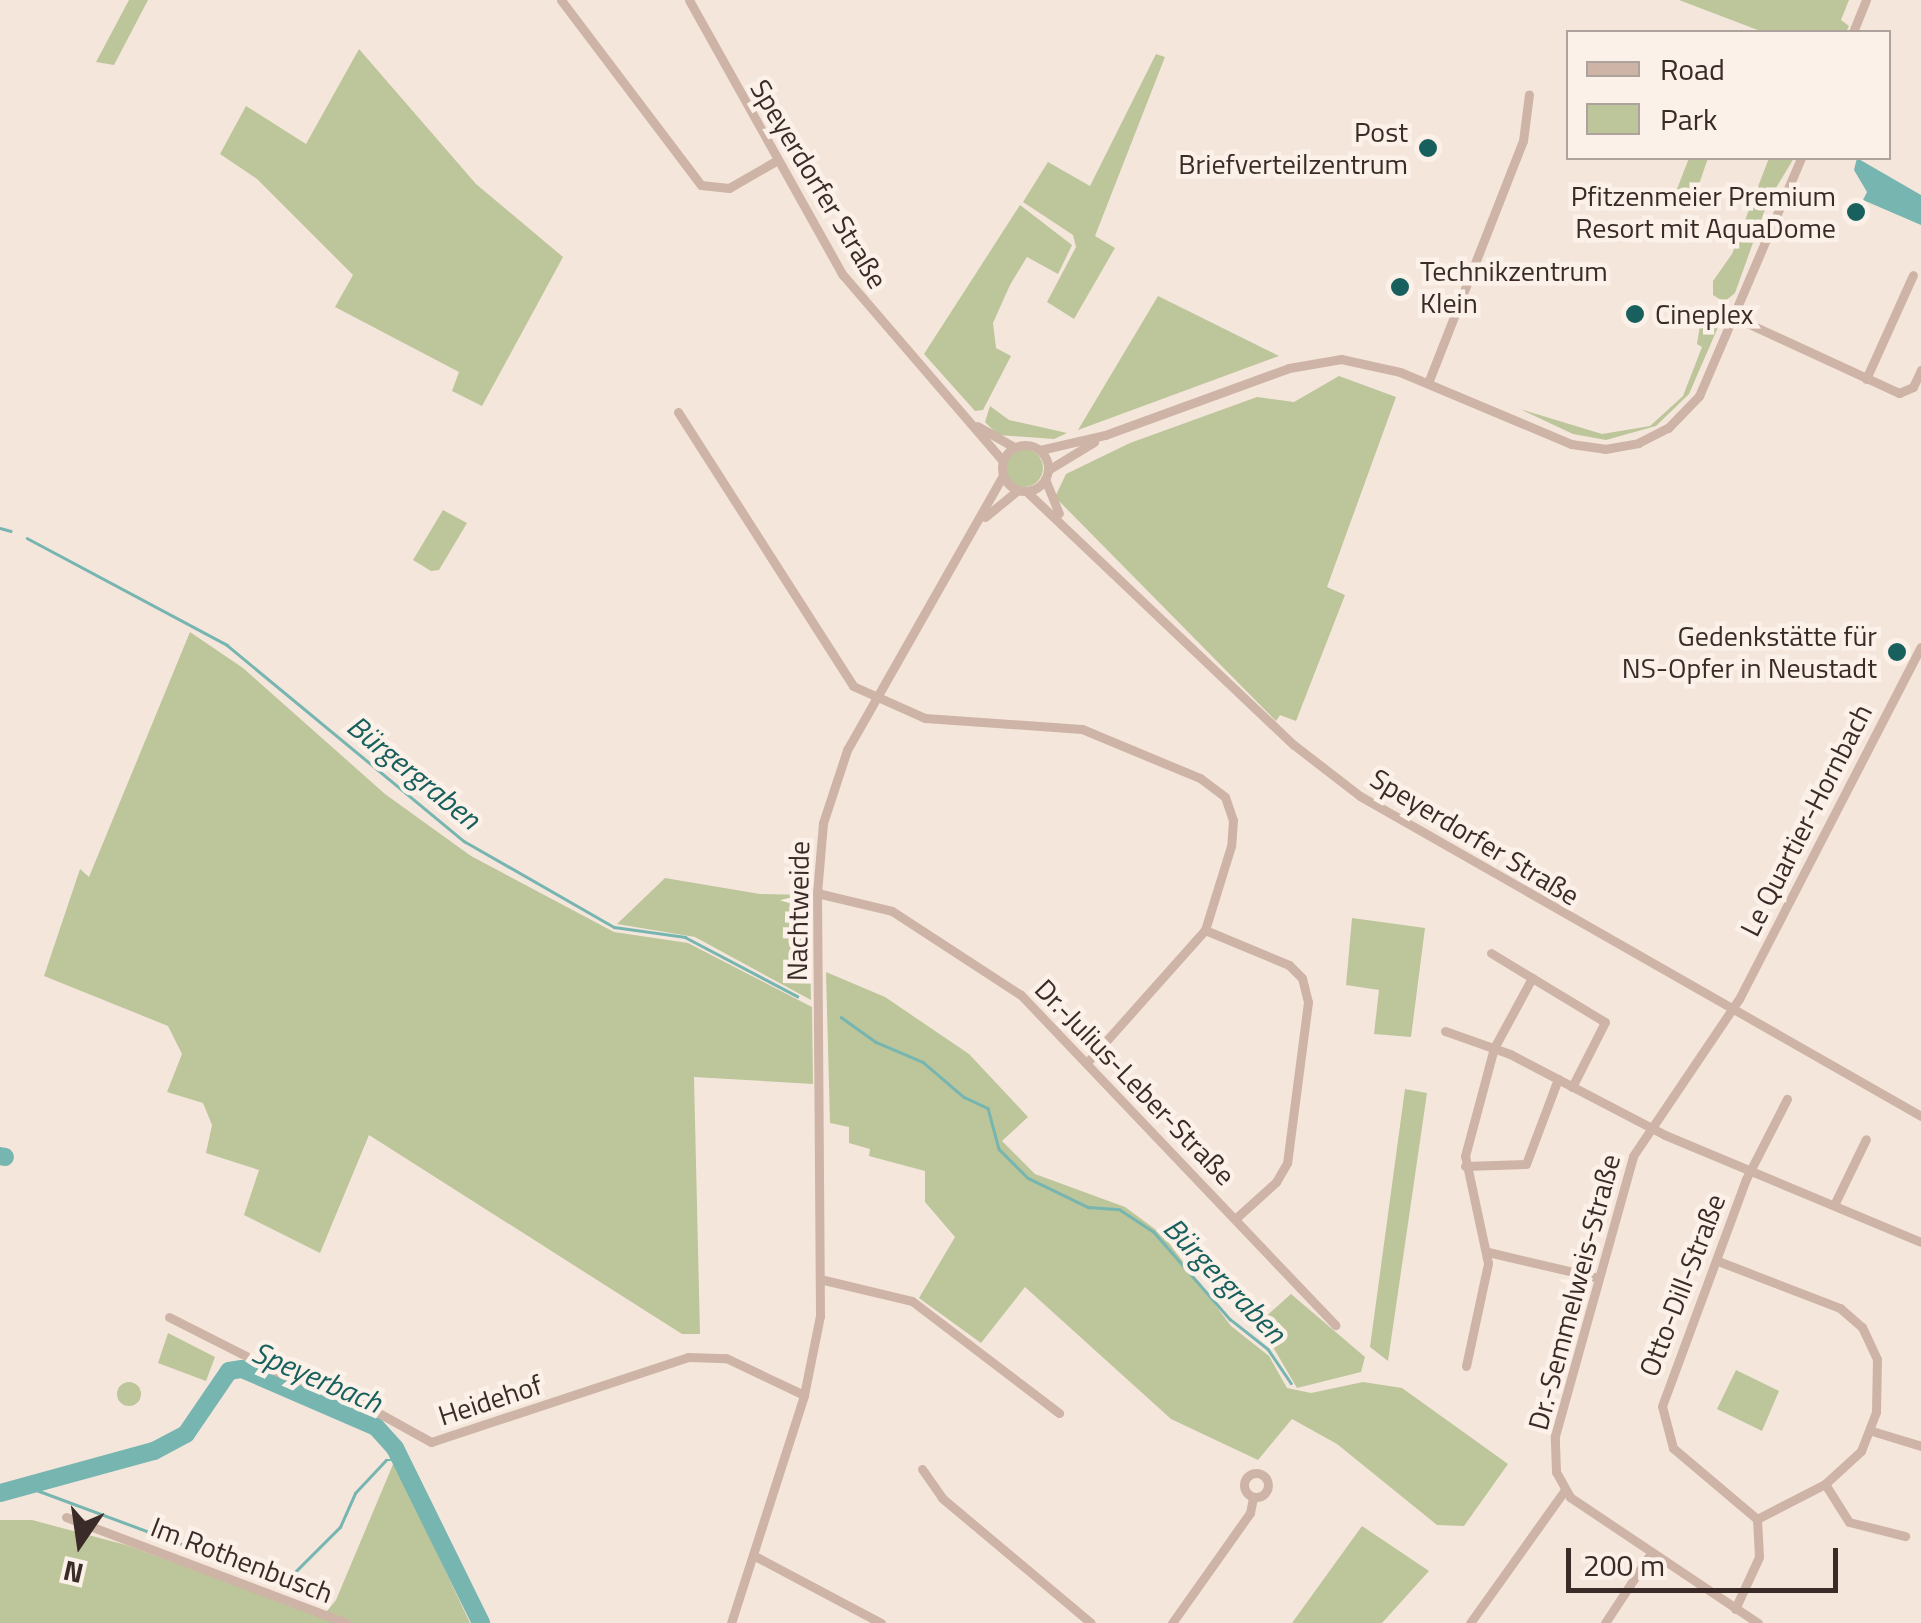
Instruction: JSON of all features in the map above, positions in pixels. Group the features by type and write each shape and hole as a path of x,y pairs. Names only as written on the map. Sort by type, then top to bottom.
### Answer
{"street":[{"path":"561,0 701,185 729,188 774,162"},
{"name":"Speyerdorfer Straße","path":"689,0 774,162 860,298 1003,460"},
{"path":"1853,30 1866,0"},
{"path":"1428,383 1523,142 1528,94"},
{"path":"1105,436 1022,490 1003,475 1003,460 1014,447 1040,450 1105,436 1315,362 1368,362 1428,383 1571,444 1628,446 1668,428 1692,405 1734,318 1800,160"},
{"path":"1866,378 1912,275"},
{"path":"1734,318 1866,378 1907,392 1921,370"},
{"path":"678,412 837,670 876,699 925,718 1082,730 1216,788 1230,807 1232,834 1206,930 1089,1060"},
{"name":"Speyerdorfer Straße","path":"970,422 1014,447"},
{"path":"1040,450 1047,475"},
{"name":"Nachtweide","path":"731,1623 804,1396 824,1280 816,893 836,775 1003,475"},
{"name":"Speyerdorfer Straße","path":"1047,475 1062,520"},
{"name":"Speyerdorfer Straße","path":"1022,490 1062,520 1332,775 1427,838 1730,1012 1921,1116"},
{"name":"Nachtweide","path":"979,522 1022,490"},
{"name":"Le Quartier-Hornbach","path":"1730,1012 1921,647"},
{"name":"Dr.-Julius-Leber-Straße","path":"816,893 872,903 937,935 1021,995 1089,1060 1335,1325"},
{"path":"1206,930 1289,965 1302,978 1308,1002 1287,1162 1276,1182 1235,1220"},
{"path":"1491,953 1605,1022 1572,1086"},
{"path":"1466,1366 1488,1252 1465,1166 1494,1048 1532,978"},
{"name":"Dr.-Semmelweis-Straße","path":"1564,1491 1554,1436 1620,1187 1647,1128 1730,1012"},
{"path":"1445,1031 1494,1048 1647,1128 1921,1241"},
{"path":"1465,1166 1526,1164 1558,1079"},
{"name":"Otto-Dill-Straße","path":"1757,1518 1673,1448 1662,1425 1667,1385 1750,1170 1787,1098"},
{"path":"1834,1205 1866,1140"},
{"path":"1488,1252 1595,1277"},
{"path":"1718,1261 1832,1304 1862,1327 1879,1370 1872,1431 1854,1460 1825,1484 1757,1518 1759,1558 1735,1608"},
{"path":"824,1280 912,1301 1059,1413"},
{"name":"Heidehof","path":"169,1317 282,1374 348,1396 432,1442 688,1357 726,1358 804,1396"},
{"path":"1872,1431 1921,1446"},
{"path":"922,1469 942,1498 1091,1623"},
{"path":"1825,1484 1849,1522 1906,1536"},
{"path":"1470,1623 1564,1491 1651,1554 1758,1623"},
{"path":"1172,1623 1250,1513 1253,1497"},
{"name":"Im Rothenbusch","path":"66,1517 346,1623"},
{"path":"1605,1623 1651,1554"},
{"path":"753,1555 881,1623"}],"green space":[{"path":"129,0 148,0 114,65 96,62"},
{"path":"1679,0 1849,0 1841,20 1849,26 1847,30 1758,30"},
{"path":"359,49 476,184 563,257 482,406 452,391 459,372 335,307 353,275 257,179 220,154 246,106 306,144"},
{"path":"1156,54 1165,57 1095,236 1115,248 1074,319 1047,302 1076,247 1073,235 1023,202 1048,162 1090,186"},
{"path":"1688,160 1707,160 1695,196 1677,189"},
{"path":"1768,160 1793,160 1768,201 1735,293 1724,302 1713,295 1713,281 1732,254"},
{"path":"1020,205 1072,245 1058,274 1027,257 1010,285 993,323 996,348 1011,356 983,410 975,411 924,354"},
{"path":"1158,296 1279,356 1078,430"},
{"path":"1702,312 1722,318 1689,394 1656,426 1606,440 1573,434 1520,409 1602,434 1650,426 1683,396 1702,347 1697,344"},
{"path":"1339,376 1396,397 1327,587 1345,595 1296,721 1280,715 1276,721 1055,497 1066,474 1130,443 1257,397 1294,402"},
{"path":"990,406 1009,420 1067,433 1054,439 998,435 985,422"},
{"path":"1024,449 1037,455 1043,468 1037,481 1024,487 1011,481 1005,468 1011,455"},
{"path":"443,510 467,523 439,570 431,571 413,560"},
{"path":"190,632 243,668 385,794 471,856 614,932 688,943 812,1007 813,1084 694,1077 700,1334 682,1334 369,1135 320,1253 244,1215 259,1170 206,1153 212,1125 203,1103 167,1092 182,1054 168,1026 44,976 80,869 89,877"},
{"path":"665,878 760,894 809,895 811,1000 695,937 617,924"},
{"path":"1352,918 1425,928 1411,1037 1374,1034 1379,990 1346,985"},
{"path":"826,972 885,997 969,1054 1028,1117 1002,1141 1035,1174 1125,1207 1163,1235 1231,1326 1269,1356 1287,1388 1311,1393 1363,1382 1402,1388 1508,1464 1464,1526 1437,1525 1337,1444 1292,1419 1258,1460 1171,1419 1025,1287 981,1343 919,1298 955,1237 925,1202 925,1171 869,1156 870,1149 849,1143 849,1127 830,1123"},
{"path":"1405,1089 1427,1093 1388,1361 1370,1347"},
{"path":"1291,1294 1365,1357 1361,1372 1297,1388 1273,1347 1253,1328"},
{"path":"168,1333 215,1357 206,1381 158,1363"},
{"path":"1736,1370 1779,1391 1762,1431 1717,1409"},
{"path":"124,1382 134,1382 141,1394 134,1406 124,1406 117,1399 117,1389"},
{"path":"394,1462 470,1623 0,1623 0,1520 32,1520 126,1545 322,1617 336,1600"},
{"path":"1362,1526 1429,1571 1382,1623 1292,1623"}],"water":[{"path":"1856,160 1860,160 1921,195 1921,225 1863,200 1867,192 1854,170"}],"waterway":[{"name":"Bürgergraben","path":"0,528 11,531"},
{"name":"Bürgergraben","path":"27,538 227,645 464,841 614,927 685,937 797,996"},
{"name":"Bürgergraben","path":"841,1017 876,1042 923,1062 964,1097 988,1108 999,1149 1028,1178 1088,1207 1119,1209 1154,1232 1230,1319 1268,1349 1291,1383"},
{"path":"0,1156 5,1157"},
{"name":"Speyerbach","path":"0,1493 154,1451 186,1434 229,1371 242,1369 376,1427 395,1448 481,1623"},
{"path":"23,1485 278,1580 289,1578 340,1527 355,1493 386,1460 400,1460"}],"place":[{"name":"Post Briefverteilzentrum","path":"1428,148"},
{"name":"Pfitzenmeier Premium Resort mit AquaDome","path":"1856,212"},
{"name":"Technikzentrum Klein","path":"1400,287"},
{"name":"Cineplex","path":"1635,314"},
{"name":"Gedenkstätte für NS-Opfer in Neustadt","path":"1897,652"}]}
